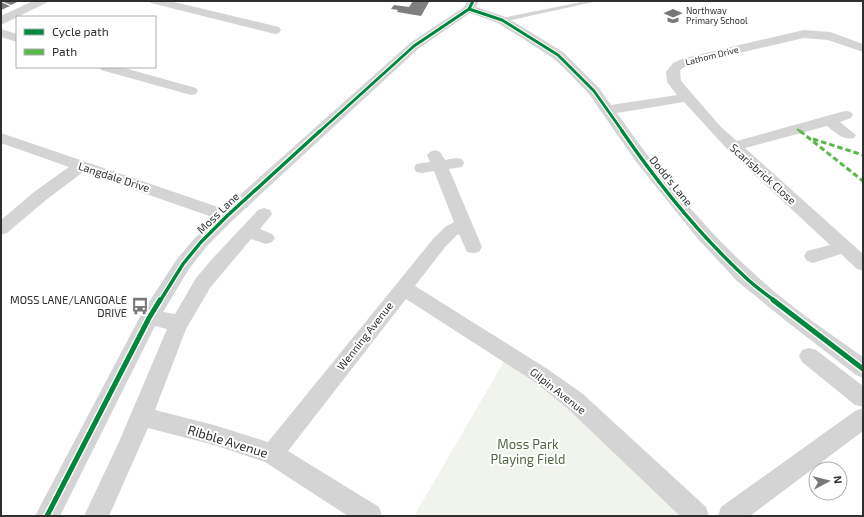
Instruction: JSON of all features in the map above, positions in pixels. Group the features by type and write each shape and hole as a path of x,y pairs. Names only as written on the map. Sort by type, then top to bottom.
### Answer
{"street":[{"path":"1,21 42,1"},
{"path":"155,1 275,30"},
{"name":"Dodd's Lane","path":"471,5 482,12 502,20 558,55 582,77 608,110 642,160 704,235 739,271 793,316 863,369"},
{"name":"Moss Lane","path":"47,516 149,318 183,264 201,242 227,216 414,46 471,5"},
{"path":"1,33 16,38"},
{"name":"Lathom Drive","path":"688,97 674,82 672,75 672,70 675,66 684,62 804,34 830,36 863,48"},
{"path":"110,68 191,91"},
{"path":"608,110 688,97"},
{"name":"Scarisbrick Close","path":"688,97 716,130 733,147 863,264"},
{"path":"733,147 846,115"},
{"path":"829,121 849,135"},
{"name":"Langdale Drive","path":"1,138 80,166 168,194 227,216"},
{"path":"422,168 437,160 456,163"},
{"path":"437,160 473,247"},
{"path":"1,229 40,196 80,166"},
{"path":"96,516 115,479 142,417 177,328 204,283 219,263 264,214"},
{"name":"Wenning Avenue","path":"272,454 439,243 451,231 464,224"},
{"path":"248,231 266,238"},
{"path":"813,256 844,247"},
{"name":"Gilpin Avenue","path":"403,288 542,376 575,401 697,516"},
{"path":"149,318 172,321 177,328"},
{"path":"809,356 863,398"},
{"name":"Ribble Avenue","path":"142,417 214,435 272,454 370,516"},
{"path":"730,516 863,418"}],"lane":[{"path":"502,20 595,1"}],"green space":[{"name":"Moss Park Playing Field","path":"506,358 573,404 690,516 414,516"}],"building":[{"path":"1,1 19,1 11,5"},
{"path":"413,1 429,2 421,16 397,12 398,10 391,9 394,5 409,7"},
{"path":"1,2 10,6 1,10"}],"marked path":[{"path":"797,129 863,181"},
{"path":"813,139 863,155"}],"cycle path":[{"path":"47,516 149,318 183,264 201,242 227,216 414,46 469,9 473,1"},
{"path":"469,9 502,20 558,55 569,65 594,91 642,160 704,235 744,276 793,316 863,369"}],"place":[{"name":"Northway Primary School","path":"673,16"},
{"name":"MOSS LANE/LANGOALE DRIVE","path":"140,306"}]}
